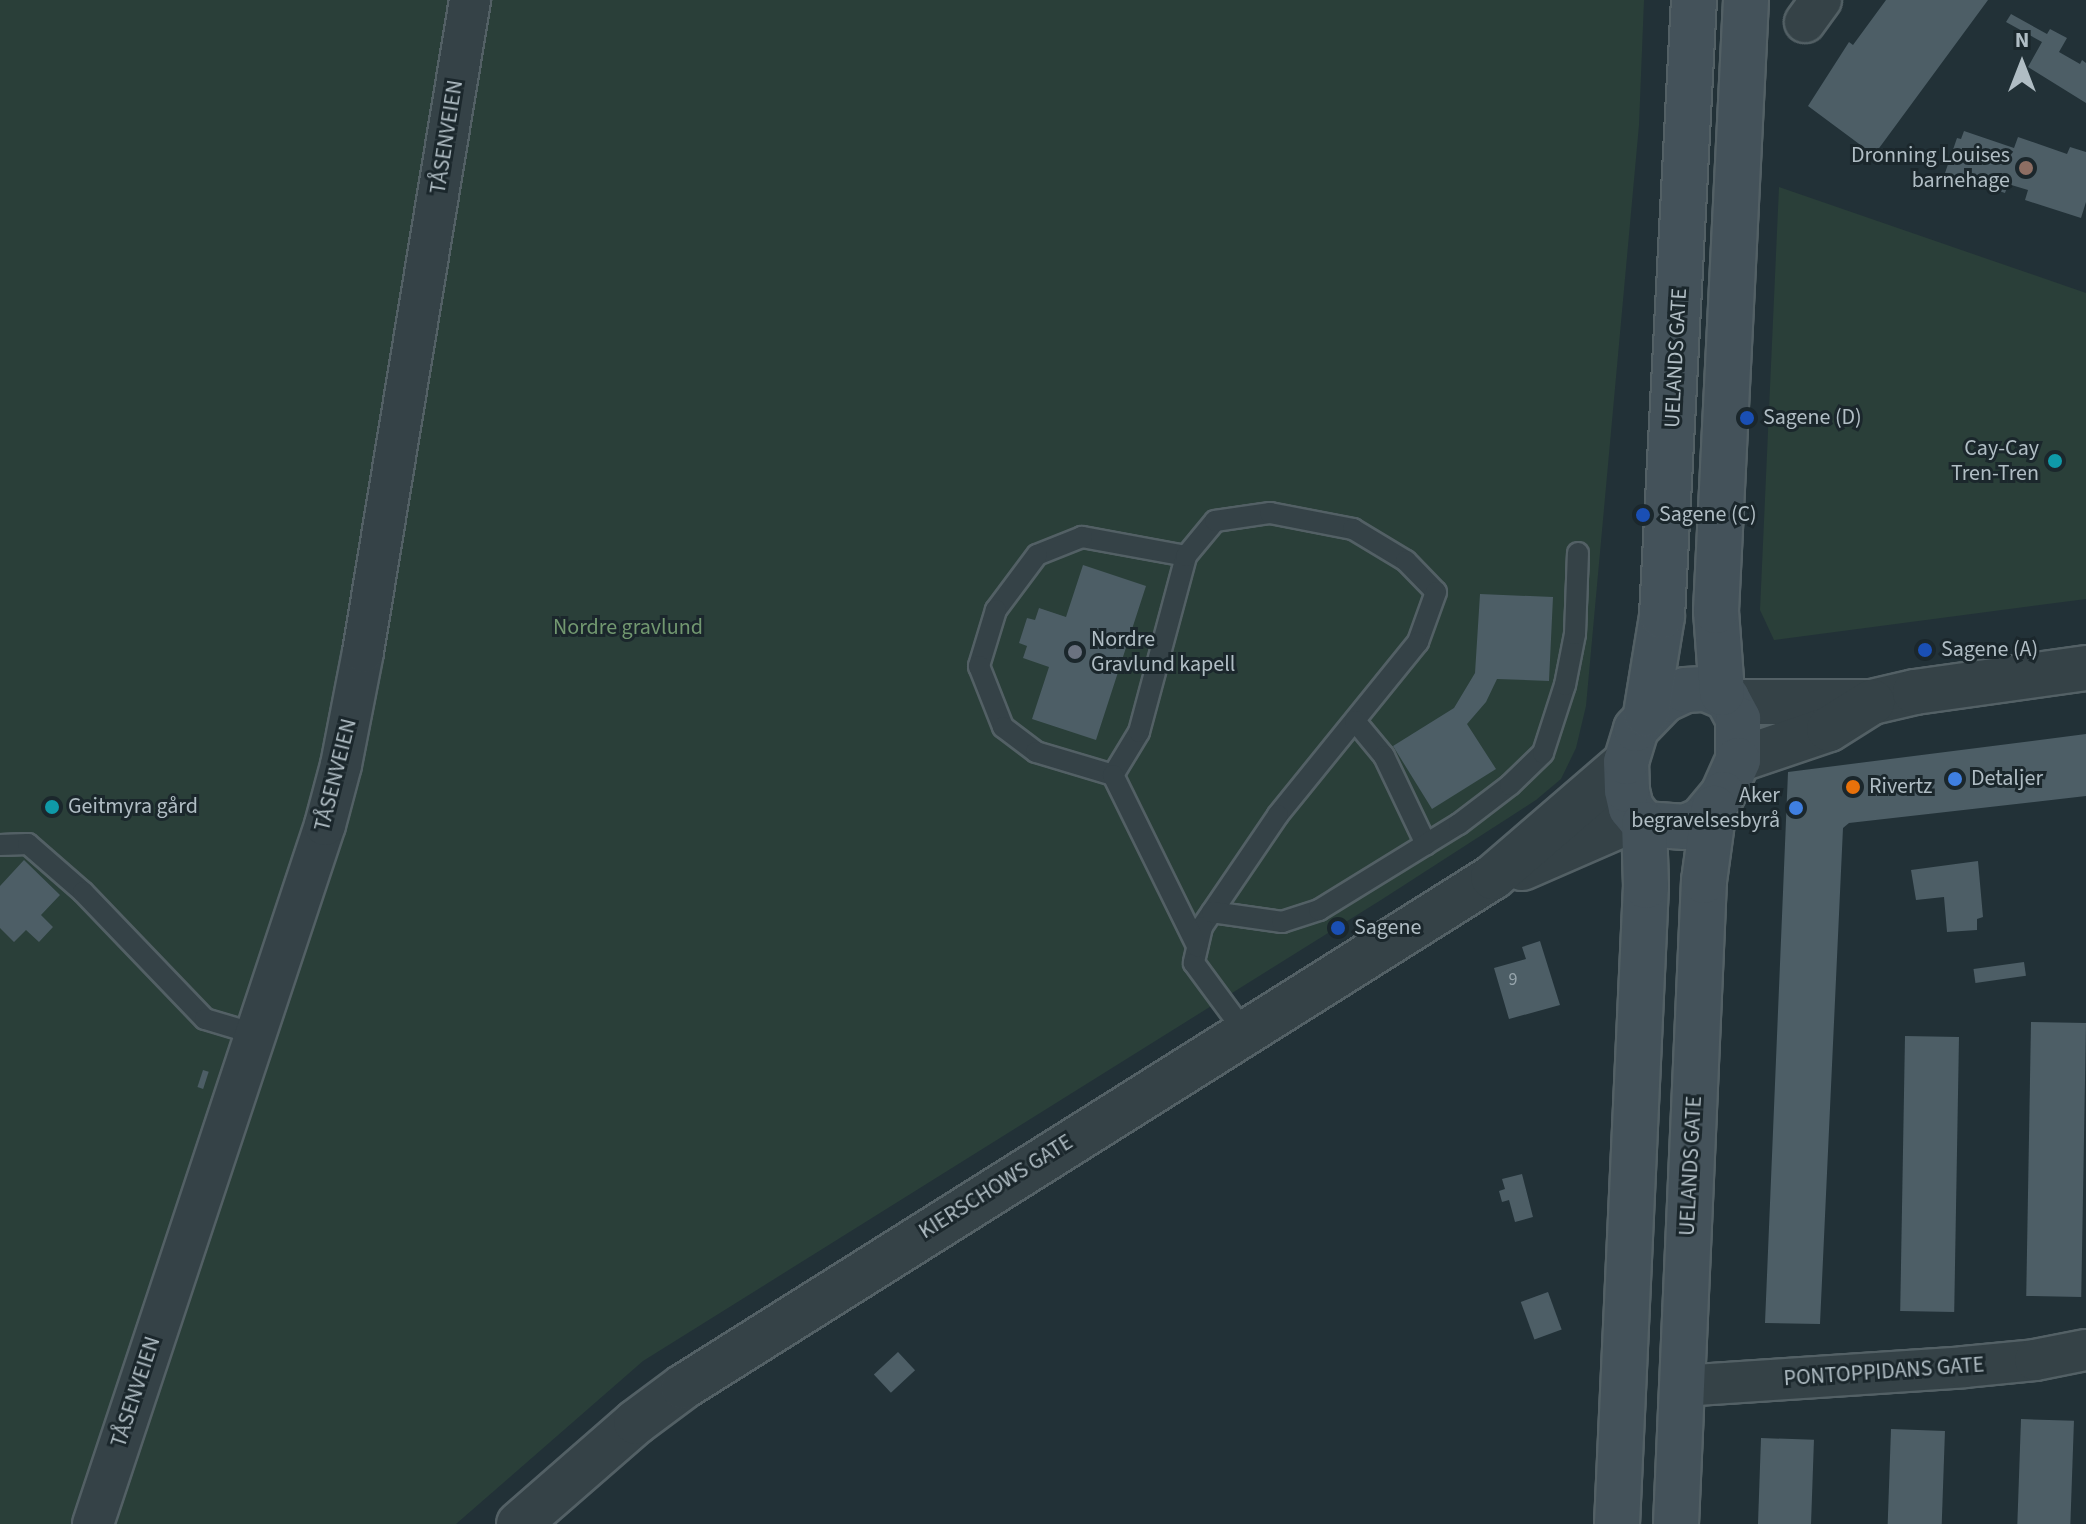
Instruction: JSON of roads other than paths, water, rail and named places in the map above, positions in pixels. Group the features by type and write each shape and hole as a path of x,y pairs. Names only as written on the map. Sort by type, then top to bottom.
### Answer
{"main road":[{"name":"UELANDS GATE","path":"1617,1524 1646,886 1641,821 1627,790 1626,762 1636,729 1646,714 1662,616 1694,0"},
{"name":"UELANDS GATE","path":"1676,1524 1704,881 1714,808 1738,760 1739,728 1726,698 1716,611 1746,0"},
{"path":"1646,714 1685,690 1726,698"},
{"path":"1641,821 1685,827 1714,808"}],"street":[{"name":"TÅSENVEIEN","path":"93,1524 325,825 341,765 470,0"},
{"path":"1726,698 1872,702 1915,692 2086,668"},
{"path":"1738,760 1829,729 1872,702"},
{"name":"KIERSCHOWS GATE","path":"519,1524 613,1441 683,1387 1493,877 1626,762"},
{"name":"KIERSCHOWS GATE","path":"1493,877 1538,863 1606,829 1641,821"},
{"name":"PONTOPPIDANS GATE","path":"1681,1386 1964,1367 2035,1360 2086,1350"}],"lane":[{"path":"1113,775 1139,732 1186,556 1215,521 1270,513 1353,529 1406,561 1436,592 1418,642 1278,815 1202,927 1194,963 1244,1031"},
{"path":"1186,556 1082,537 1037,555 996,610 979,666 1003,727 1036,752 1113,775 1197,946"},
{"path":"1212,912 1282,922 1319,910 1426,844 1510,785 1543,753 1565,685 1575,634 1578,553"},
{"path":"1355,721 1384,756 1426,844"},
{"path":"0,845 28,844 83,892 205,1019 255,1034"}],"place":[{"name":"Dronning Louises barnehage","path":"2026,168"},
{"name":"Sagene (D)","path":"1747,418"},
{"name":"Cay-Cay Tren-Tren","path":"2055,461"},
{"name":"Sagene (C)","path":"1643,515"},
{"name":"Sagene (A)","path":"1925,650"},
{"name":"Nordre Gravlund kapell","path":"1075,652"},
{"name":"Detaljer","path":"1955,779"},
{"name":"Rivertz","path":"1853,787"},
{"name":"Geitmyra gård","path":"52,807"},
{"name":"Aker begravelsesbyrå","path":"1796,808"},
{"name":"Sagene","path":"1338,928"}],"park label":[{"name":"Nordre gravlund","path":"628,628"}]}
